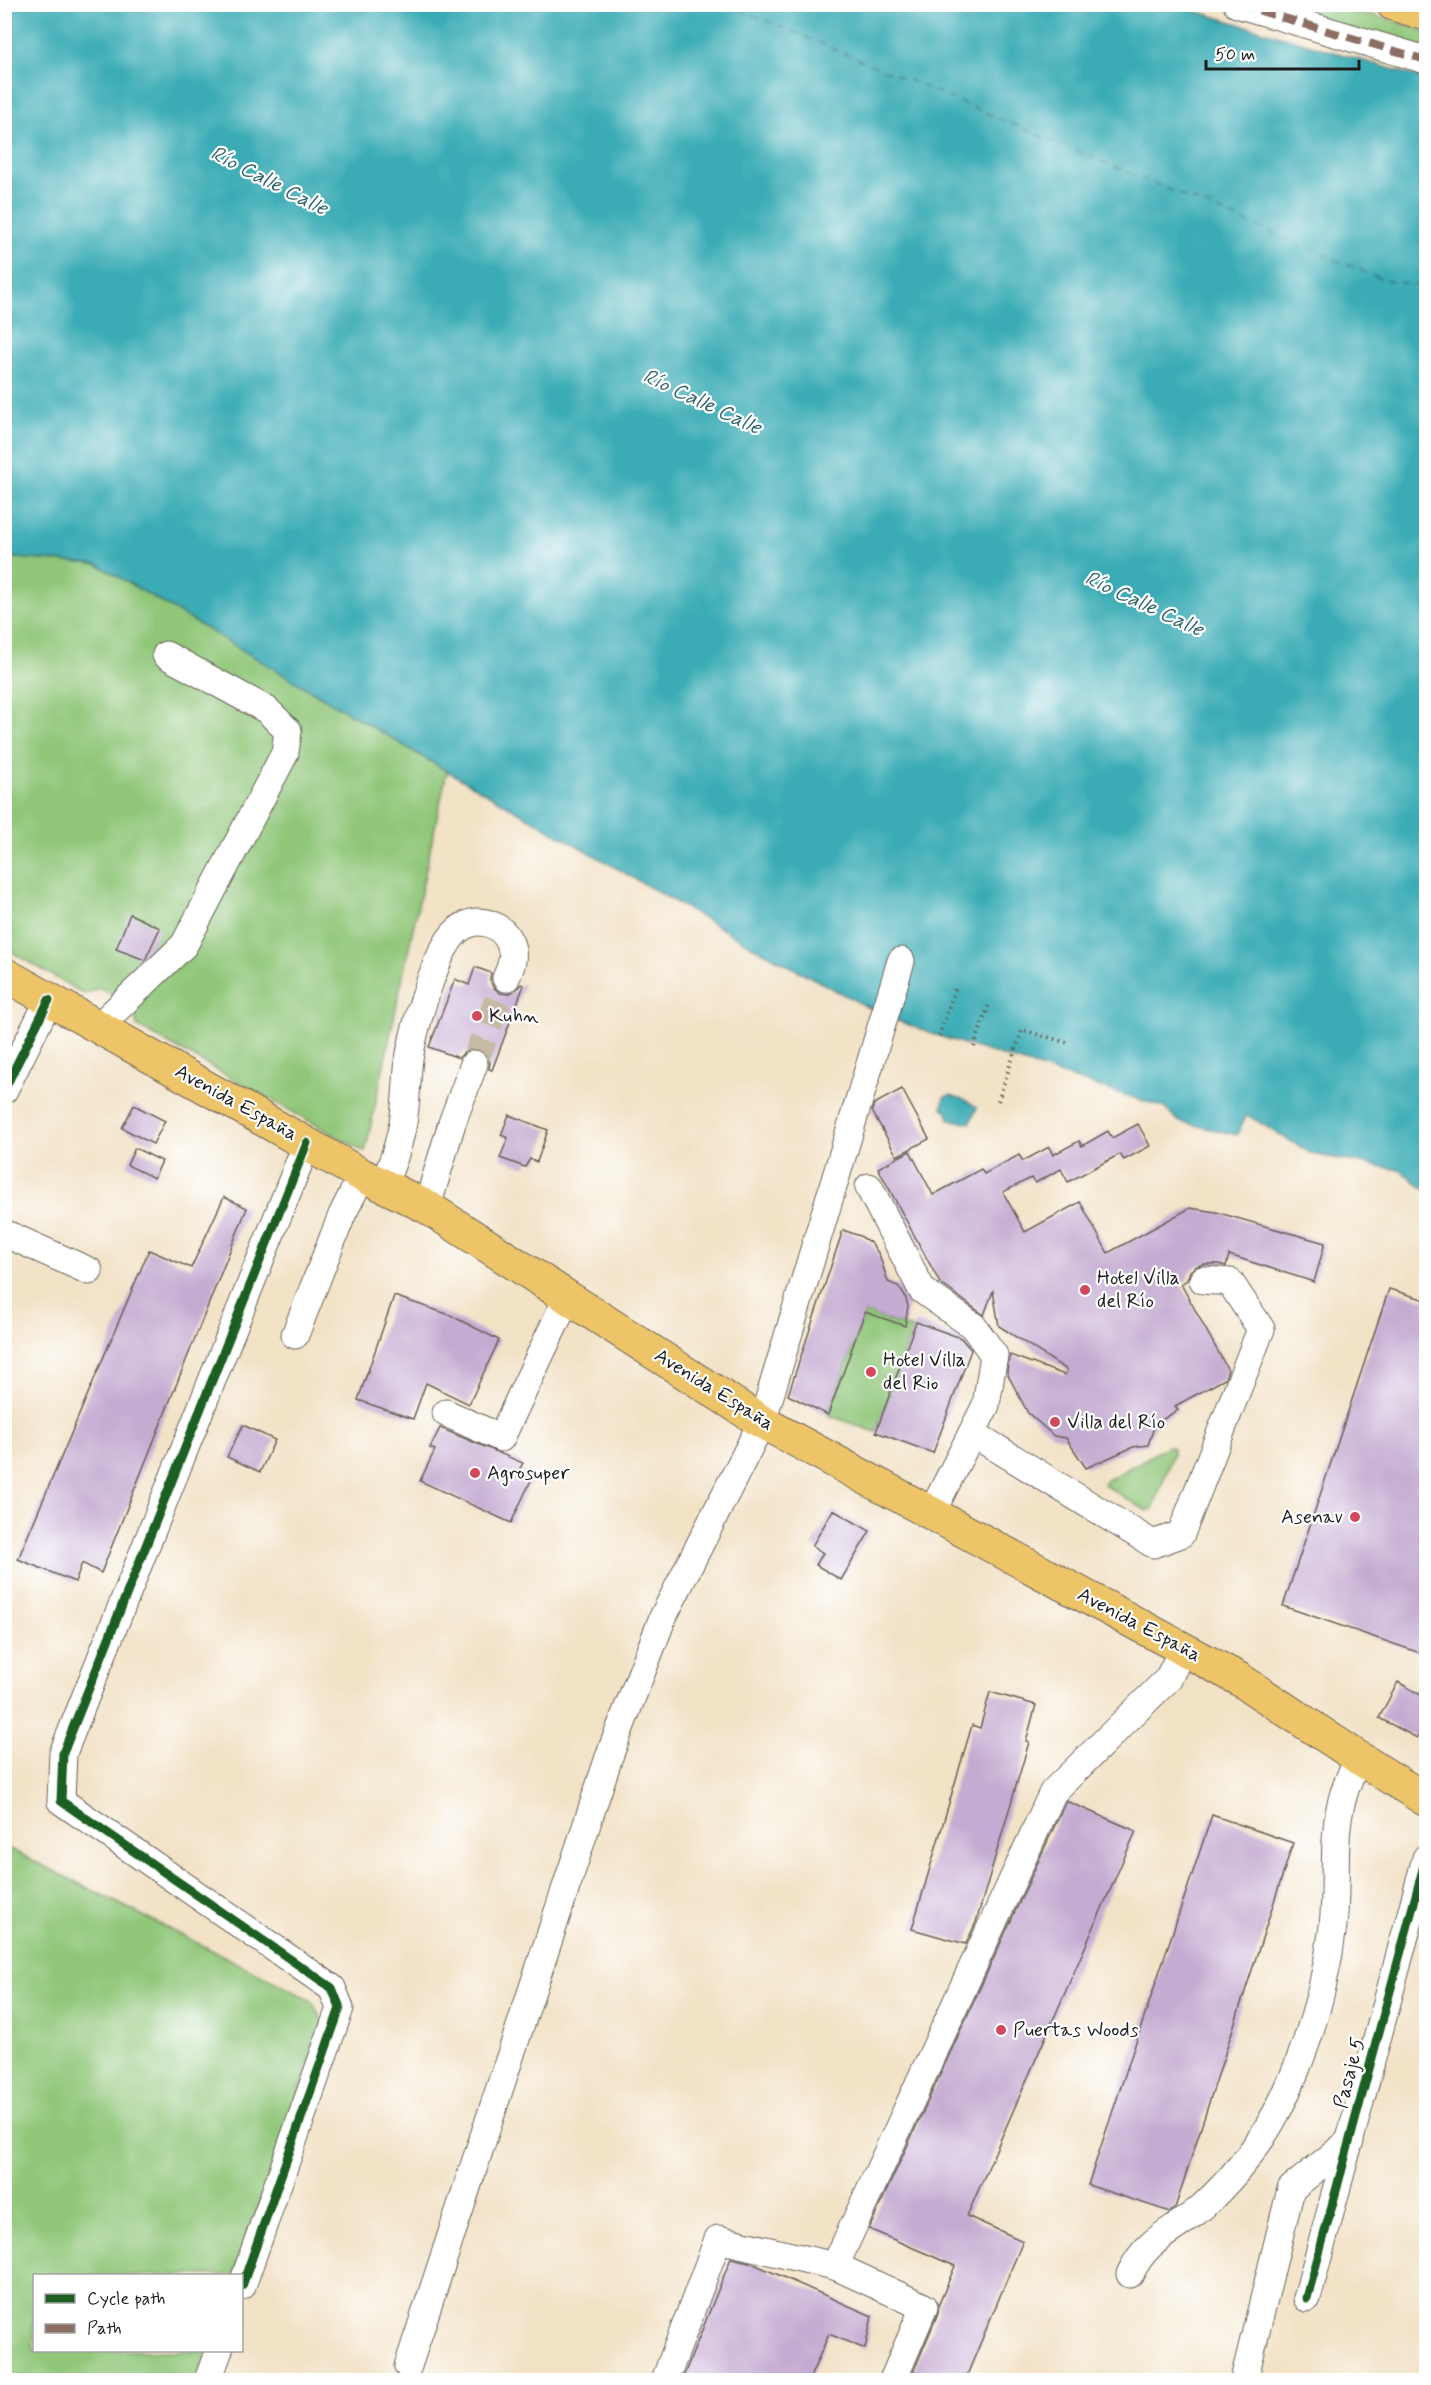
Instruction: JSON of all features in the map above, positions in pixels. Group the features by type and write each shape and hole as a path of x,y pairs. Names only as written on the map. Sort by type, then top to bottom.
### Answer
{"main road":[{"path":"1393,4 1426,14"},
{"name":"Avenida España","path":"7,982 49,1000 372,1180 428,1207 762,1422 1239,1678 1426,1800"}],"street":[{"path":"1237,4 1426,60"},
{"path":"98,1027 184,945 285,753 288,731 267,710 166,655"},
{"path":"295,1335 342,1215 372,1180 393,1162 402,1129 409,1061 420,1012 450,938 457,930 477,922 497,927 505,933 513,952 512,963 506,978"},
{"path":"408,2366 609,1754 663,1617 762,1422 901,961"},
{"path":"4,1090 49,1000"},
{"path":"428,1207 452,1124 474,1064"},
{"path":"243,2283 340,2008 332,1988 61,1801 63,1753 307,1143"},
{"path":"869,1187 922,1290 973,1326 994,1354 986,1405 931,1514"},
{"path":"4,1233 89,1271"},
{"path":"972,1433 1153,1544 1181,1534 1261,1329 1230,1282 1203,1280"},
{"path":"446,1413 501,1438 567,1298"},
{"path":"835,2266 1053,1792 1168,1679 1183,1649"},
{"path":"1130,2274 1142,2253 1153,2241 1194,2214 1240,2167 1268,2127 1298,2066 1324,1981 1333,1924 1334,1848 1338,1809 1349,1776 1359,1758"},
{"name":"Pasaje 5","path":"1307,2298 1426,1858"},
{"path":"1244,2380 1292,2190 1350,2140"},
{"path":"665,2380 718,2239 835,2266 924,2307 893,2380"},
{"path":"208,2380 218,2352"}],"path":[{"path":"939,1036 955,989"},
{"path":"974,1047 990,1002"},
{"path":"998,1101 1022,1030 1069,1043"}],"green space":[{"path":"1271,5 1339,5 1426,31 1426,52"},
{"path":"5,557 97,564 447,771 365,1152 137,1026 132,1005 100,988 84,994 5,948"},
{"name":"Hotel Villa del Rio","path":"865,1312 913,1329 876,1432 828,1415"},
{"path":"1168,1446 1173,1448 1173,1454 1153,1509 1147,1511 1104,1485 1106,1481"},
{"path":"4,1846 311,2000 324,2023 233,2274 33,2274 33,2352 207,2352 196,2380 5,2380"}],"water":[{"name":"Río Calle Calle","path":"4,5 1175,5 1426,79 1426,1190 1400,1170 1312,1154 1247,1115 1237,1135 1180,1122 1163,1107 939,1036 884,1016 752,946 447,771 97,564 5,557"},
{"path":"950,1095 977,1108 970,1123 950,1120 946,1110 942,1108 944,1097"}],"building":[{"path":"130,914 160,928 145,960 116,949"},
{"name":"Kuhn","path":"475,967 491,973 490,980 493,987 500,993 508,994 521,984 524,985 492,1070 489,1069 490,1062 486,1054 479,1049 472,1048 459,1058 429,1047 455,979 469,985"},
{"path":"902,1089 929,1139 897,1156 872,1111 874,1104"},
{"path":"134,1105 165,1121 153,1144 122,1128"},
{"path":"509,1115 548,1130 537,1162 530,1159 525,1167 500,1158 508,1138 501,1135"},
{"path":"1138,1124 1150,1146 1124,1160 1120,1154 1068,1182 1061,1169 1035,1183 1031,1178 1003,1192 1025,1232 1080,1202 1108,1253 1190,1208 1216,1212 1325,1243 1314,1282 1229,1255 1226,1266 1204,1264 1190,1271 1187,1280 1181,1284 1228,1370 1225,1379 1175,1406 1178,1410 1155,1424 1148,1445 1133,1447 1086,1468 1066,1438 1054,1436 1028,1413 1007,1371 1010,1355 1065,1375 1067,1370 999,1326 993,1291 984,1315 940,1283 878,1168 910,1151 933,1195 981,1169 984,1174 1019,1155 1023,1161 1049,1147 1053,1155 1079,1141 1082,1146 1108,1131 1112,1138"},
{"path":"135,1148 162,1161 154,1178 127,1165"},
{"path":"224,1197 247,1208 101,1573 82,1563 75,1582 18,1559 149,1250 191,1268"},
{"path":"843,1230 871,1243 879,1254 888,1282 898,1286 908,1306 905,1326 865,1312 828,1415 788,1395"},
{"name":"Asenav","path":"1389,1289 1426,1300 1426,1655 1283,1606"},
{"path":"394,1296 450,1315 499,1340 469,1404 426,1383 413,1419 358,1400"},
{"path":"916,1322 961,1338 971,1350 933,1453 876,1432"},
{"path":"243,1425 275,1440 260,1472 227,1457"},
{"name":"Agrosuper","path":"440,1428 523,1463 519,1470 533,1476 511,1523 420,1481 435,1450 430,1448"},
{"path":"833,1510 870,1531 841,1580 816,1565 823,1553 812,1546"},
{"path":"1398,1682 1426,1698 1426,1720 1417,1738 1379,1718"},
{"path":"990,1692 1036,1705 1026,1741 1029,1742 976,1922 966,1944 912,1929 972,1725 980,1728"},
{"name":"Puertas Woods","path":"1066,1801 1136,1831 967,2216 1023,2241 965,2380 910,2380 955,2266 869,2229"},
{"path":"1212,1815 1293,1843 1175,2208 1170,2212 1088,2185"},
{"path":"731,2258 749,2262 872,2316 865,2349 829,2334 809,2380 682,2380"}],"ferry route":[{"path":"727,4 1384,280 1426,286"}],"tunnel":[{"path":"474,1064 506,978"}],"marked path":[{"path":"1237,4 1426,60"}],"cycle path":[{"path":"4,1090 49,1000"},
{"path":"243,2283 340,2008 332,1988 61,1801 63,1753 307,1143"},
{"path":"1307,2298 1426,1858"}],"place":[{"name":"Kuhn","path":"477,1016"},
{"name":"Hotel Villa del Río","path":"1085,1290"},
{"name":"Hotel Villa del Rio","path":"871,1372"},
{"name":"Villa del Río","path":"1055,1422"},
{"name":"Agrosuper","path":"475,1473"},
{"name":"Asenav","path":"1355,1517"},
{"name":"Puertas Woods","path":"1001,2030"}]}
